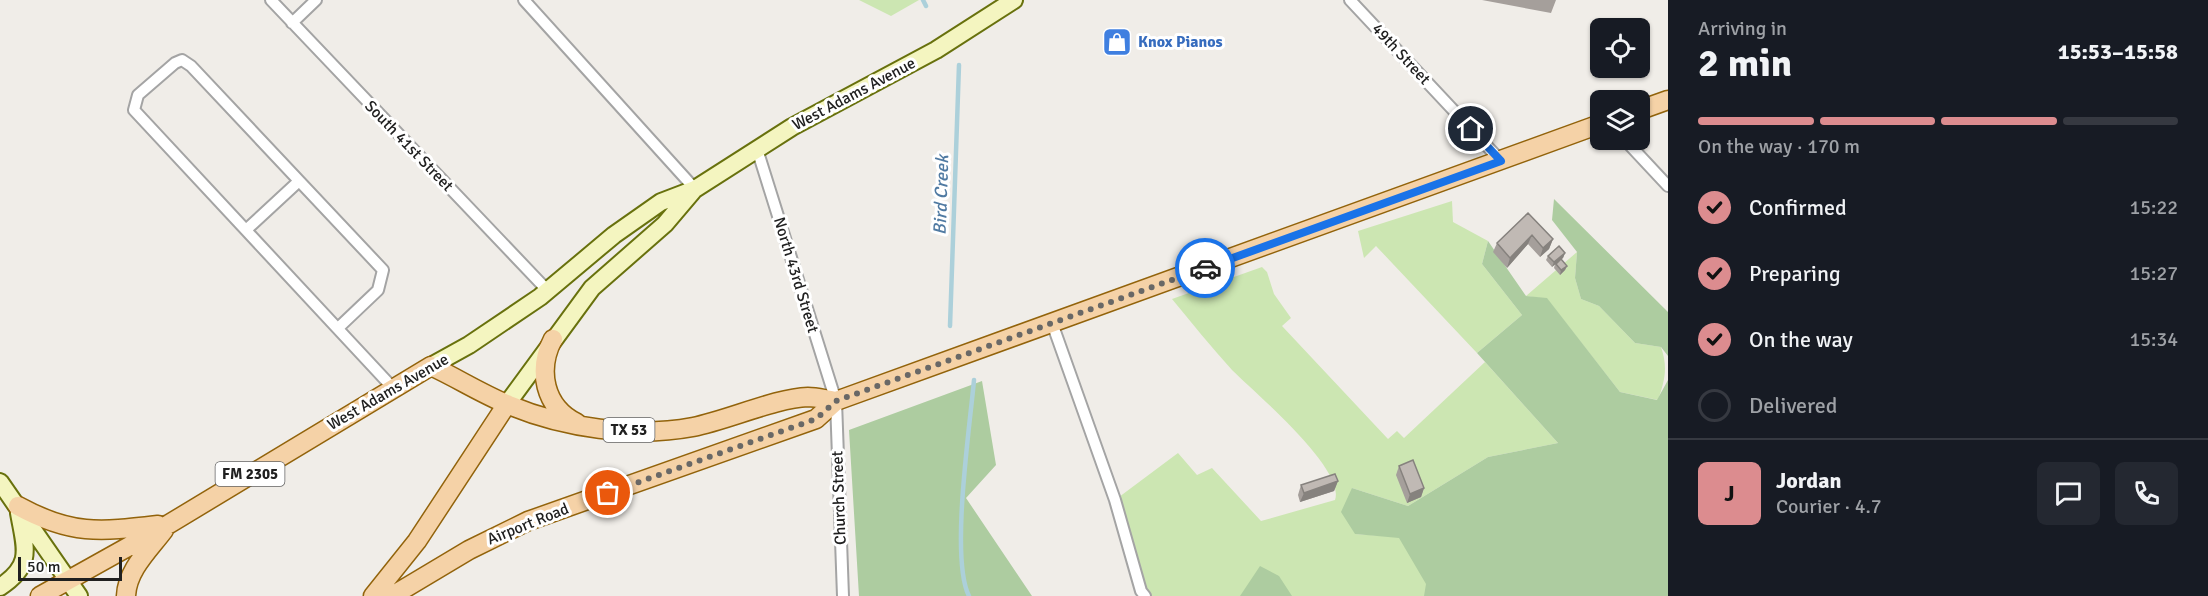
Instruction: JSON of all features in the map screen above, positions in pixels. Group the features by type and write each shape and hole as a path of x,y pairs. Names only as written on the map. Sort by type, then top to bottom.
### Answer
{"main road":[{"name":"West Adams Avenue","path":"40,596 169,524 392,387 478,339 548,291 636,218 660,202 695,189 757,148 936,50 1014,0"},
{"path":"1650,106 1668,100"},
{"name":"Airport Road","path":"392,596 470,550 528,521 816,419 836,401 1590,128"},
{"name":"West Adams Avenue","path":"507,404 592,288 665,224 695,189"},
{"path":"553,339 545,359 548,391 558,408 581,425"},
{"name":"Airport Road","path":"431,366 507,404 533,414 581,425 630,430 690,427 809,397 836,401"},
{"path":"373,596 417,541 507,404"},
{"path":"0,482 79,596"},
{"path":"18,506 47,522 78,530 114,530 169,524"},
{"path":"6,583 21,569 27,556 18,506"},
{"path":"126,596 133,571 169,524"}],"street":[{"name":"South 41st Street","path":"271,0 548,291"},
{"path":"292,23 316,0"},
{"path":"524,0 695,189"},
{"name":"49th Street","path":"1350,0 1501,161"},
{"path":"338,328 378,290 383,270 191,66 182,60 175,63 138,95 134,110 392,387"},
{"name":"North 43rd Street","path":"757,148 836,401"},
{"path":"1634,150 1668,186"},
{"path":"246,230 299,181"},
{"path":"1052,323 1114,500 1141,591 1145,596"},
{"name":"Church Street","path":"836,401 843,596"}],"green space":[{"path":"859,0 919,0 891,16"},
{"path":"1554,199 1668,312 1668,356 1661,347 1635,343 1599,306 1581,299 1575,278 1577,252 1552,220"},
{"path":"1452,201 1453,222 1488,241 1482,264 1522,315 1477,353 1376,246 1364,258 1358,231"},
{"path":"1488,241 1526,296 1547,298 1620,392 1657,400 1668,380 1668,596 1424,596 1426,584 1399,538 1355,534 1341,512 1352,488 1408,506 1488,457 1558,443 1477,353 1522,315 1482,264"},
{"path":"1577,252 1575,278 1581,299 1599,306 1635,343 1661,347 1665,374 1658,400 1620,392 1547,299 1526,296"},
{"path":"1262,267 1267,272 1274,294 1291,318 1282,326 1388,439 1397,431 1404,438 1485,362 1558,443 1488,457 1408,506 1352,488 1355,534 1399,537 1468,596 1145,596 1115,500 1178,453 1197,475 1212,468 1261,521 1335,500 1335,486 1313,451 1232,370 1172,299"},
{"path":"982,381 996,465 966,498 1032,596 859,596 849,430"},
{"path":"1260,566 1279,576 1292,596 1240,596"}],"building":[{"path":"1528,213 1553,239 1543,248 1532,235 1510,258 1497,243"},
{"path":"1559,246 1565,253 1554,262 1548,256"},
{"path":"1561,259 1567,266 1561,270 1556,264"},
{"path":"1413,460 1424,488 1410,494 1399,466"},
{"path":"1335,474 1338,481 1304,493 1301,485"}],"waterway":[{"name":"Bird Creek","path":"923,0 926,6"},
{"name":"Bird Creek","path":"950,326 959,65"},
{"name":"Bird Creek","path":"969,596 961,553 961,524 974,380"}],"way so far":[{"path":"608,493 816,419 836,401 1205,268"}],"place":[{"name":"Knox Pianos","path":"1117,42"}],"route":[{"path":"1205,268 1501,161 1471,129"}]}
